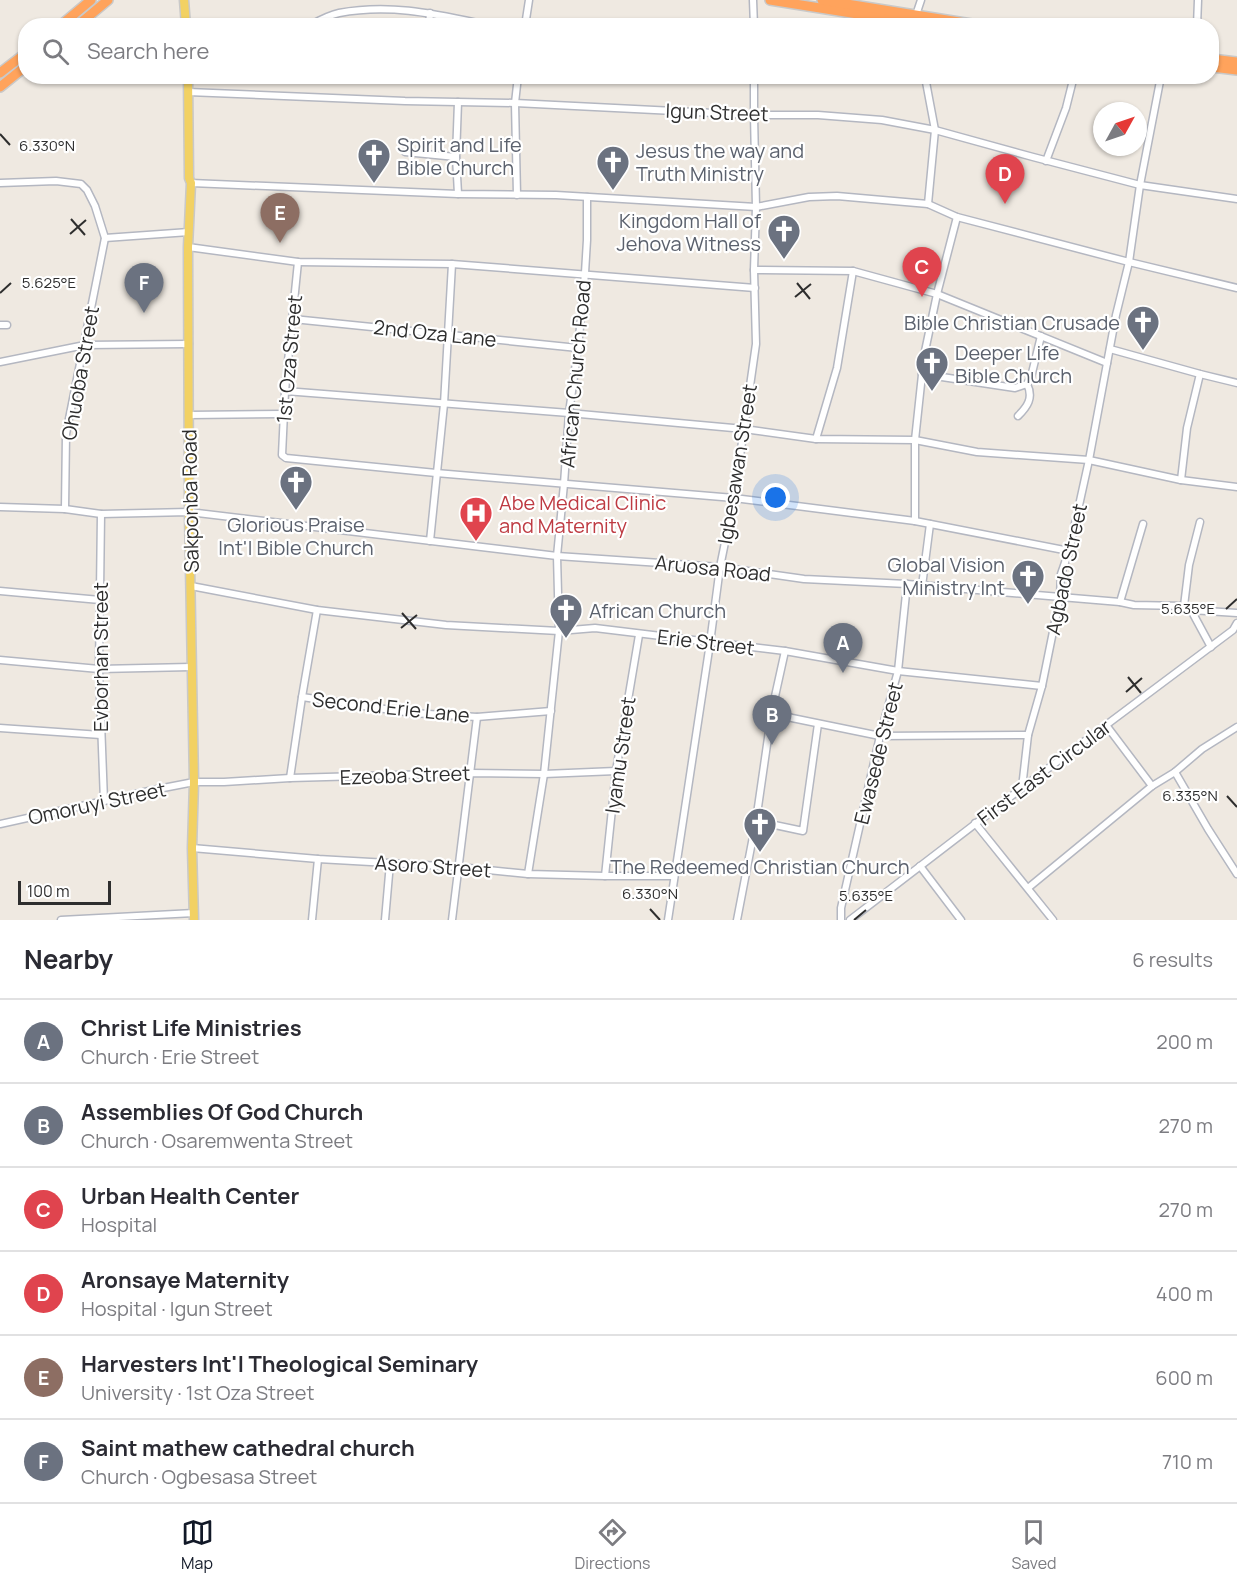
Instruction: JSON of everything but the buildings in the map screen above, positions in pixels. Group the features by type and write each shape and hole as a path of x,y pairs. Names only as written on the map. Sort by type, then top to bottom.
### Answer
{"highway":[{"path":"70,18 91,0"},
{"path":"87,18 108,0"},
{"path":"770,0 886,18"},
{"path":"822,0 935,18"},
{"path":"0,73 18,59"},
{"path":"1219,59 1237,62"},
{"path":"1219,68 1237,70"},
{"path":"0,87 18,72"}],"main road":[{"path":"184,0 185,18"},
{"name":"Sakponba Road","path":"188,84 189,178 191,183 188,247 189,512 194,916"}],"street":[{"path":"384,8 385,0"},
{"path":"526,18 529,0"},
{"path":"753,0 754,18"},
{"path":"916,15 921,0"},
{"path":"1197,18 1198,0"},
{"path":"328,18 337,14 384,8 454,18"},
{"path":"430,13 430,18"},
{"path":"517,84 514,103 517,195"},
{"name":"Igbesawan Street","path":"668,920 720,567 734,498 756,344 754,84"},
{"path":"926,84 935,130 928,204"},
{"path":"1046,160 1066,108 1072,84"},
{"name":"Agbado Street","path":"1022,788 1028,735 1042,686 1060,597 1061,574 1069,551 1089,460 1116,315 1129,262 1140,185 1159,84"},
{"name":"Igun Street","path":"188,92 514,103 754,115 818,115 871,119 935,130 1140,185 1237,199"},
{"path":"458,102 456,157 458,194"},
{"path":"405,152 456,157"},
{"name":"Ohuoba Street","path":"0,183 56,180 81,184 87,190 95,206 105,238 66,434 65,509"},
{"path":"191,183 458,194 587,196 756,207 808,197 837,196 928,204 957,217 1237,288"},
{"name":"African Church Road","path":"528,874 544,774 559,631 557,556 569,413 585,273 587,196"},
{"path":"915,521 915,440 924,356 957,217"},
{"path":"105,238 189,232"},
{"path":"188,247 298,262 452,264 755,288"},
{"name":"1st Oza Street","path":"298,262 283,414 282,455 286,458 436,473"},
{"path":"430,541 444,404 452,264"},
{"path":"754,270 853,271 937,294 1107,363"},
{"path":"816,439 837,368 853,271"},
{"name":"2nd Oza Lane","path":"293,320 578,348"},
{"path":"1018,416 1029,404 1028,384 1041,336"},
{"path":"0,362 85,345 189,344"},
{"path":"1110,349 1237,383"},
{"path":"922,374 1016,388 1028,384"},
{"path":"1181,480 1186,428 1200,374"},
{"path":"285,391 569,413 744,429 816,439 915,440 977,452 1089,460 1181,480 1237,488"},
{"path":"189,415 283,414"},
{"path":"436,473 734,498 915,521 1069,551"},
{"name":"Aruosa Road","path":"0,507 65,509 101,514 189,512 557,556 720,567 804,579 907,584 1134,605 1184,606 1191,610 1237,613"},
{"name":"Evborhan Street","path":"101,514 99,669 104,801"},
{"path":"1184,606 1189,565 1200,522"},
{"path":"922,586 930,524"},
{"path":"1120,602 1143,524"},
{"name":"Ewasede Street","path":"841,920 844,897 880,736 898,671 907,584"},
{"name":"Erie Street","path":"191,586 317,610 446,625 559,631 595,628 785,651 898,671 1042,686"},
{"path":"0,591 100,600"},
{"path":"290,778 317,610"},
{"path":"1191,610 1210,647"},
{"name":"First East Circular","path":"850,920 858,918 975,823 1210,647 1235,632 1237,622"},
{"name":"Iyamu Street","path":"605,876 616,771 639,634"},
{"path":"737,920 756,821 772,710 785,651"},
{"path":"0,660 99,669 191,667"},
{"name":"Second Erie Lane","path":"302,697 412,714 477,717 551,711"},
{"path":"772,710 792,718 880,736 1028,735"},
{"path":"453,920 477,717"},
{"path":"756,821 803,831 818,724"},
{"path":"1106,725 1152,786"},
{"path":"0,728 100,735"},
{"path":"1028,888 1152,786 1175,772 1202,749 1236,732"},
{"name":"Ezeoba Street","path":"194,782 470,773 544,774 616,771"},
{"path":"1175,772 1237,874"},
{"name":"Omoruyi Street","path":"0,824 194,782"},
{"path":"975,823 1053,920"},
{"name":"Asoro Street","path":"192,848 528,874 674,876"},
{"path":"312,920 318,859"},
{"path":"386,920 390,863"},
{"path":"920,866 961,920"},
{"path":"61,920 194,916"}],"place":[{"name":"Spirit and Life Bible Church","path":"374,184"},
{"name":"Jesus the way and Truth Ministry","path":"613,191"},
{"name":"Aronsaye Maternity","path":"1005,204"},
{"name":"Harvesters Int'l Theological Seminary","path":"280,243"},
{"name":"Kingdom Hall of Jehova Witness","path":"784,260"},
{"name":"Urban Health Center","path":"922,297"},
{"name":"Saint mathew cathedral church","path":"144,313"},
{"name":"Bible Christian Crusade","path":"1143,351"},
{"name":"Deeper Life Bible Church","path":"932,392"},
{"name":"Glorious Praise Int'l Bible Church","path":"296,511"},
{"name":"Abe Medical Clinic and Maternity","path":"476,542"},
{"name":"Global Vision Ministry Int","path":"1028,605"},
{"name":"African Church","path":"566,639"},
{"name":"Christ Life Ministries","path":"843,673"},
{"name":"Assemblies Of God Church","path":"772,745"},
{"name":"The Redeemed Christian Church","path":"760,853"}]}
